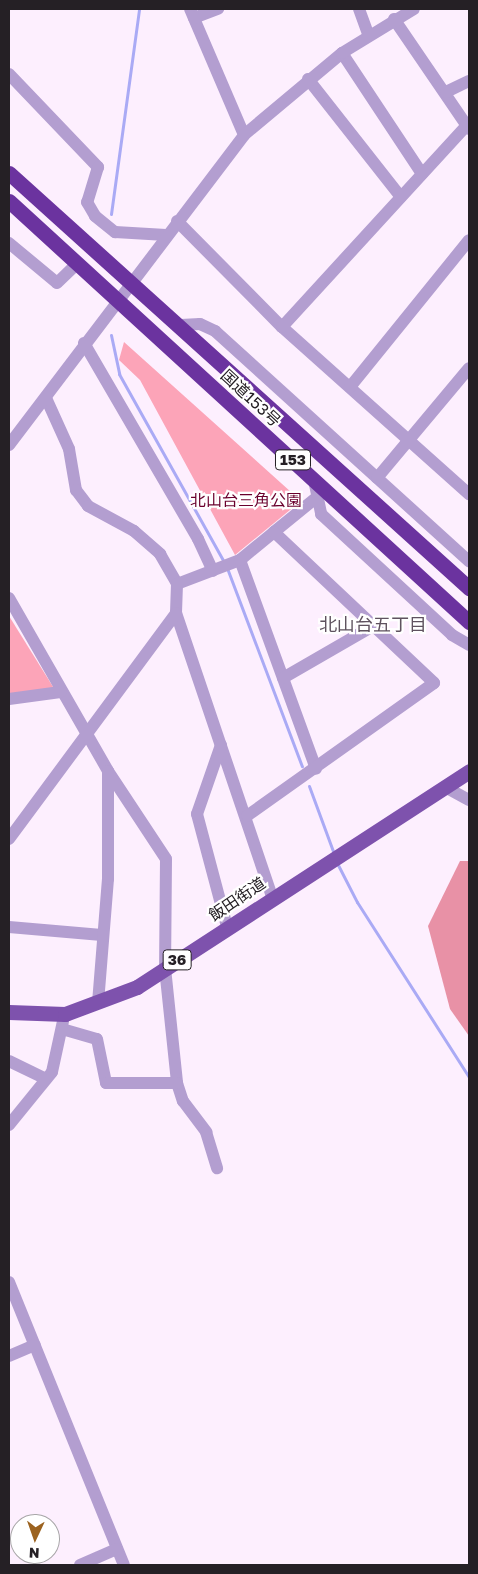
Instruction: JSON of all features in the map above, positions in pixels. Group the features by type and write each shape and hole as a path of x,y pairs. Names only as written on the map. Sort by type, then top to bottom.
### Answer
{"highway":[{"name":"国道153号","path":"9,174 181,325 469,588"},
{"name":"国道153号","path":"9,201 118,298 469,622"}],"main road":[{"name":"飯田街道","path":"9,1012 65,1014 98,1003 165,968 328,861 447,788 469,771"}],"street":[{"path":"218,9 192,14 244,135"},
{"path":"359,9 368,34"},
{"path":"9,446 130,281 244,135 308,79 342,53 368,34 414,9"},
{"path":"282,327 422,174 468,127 446,92 394,19"},
{"path":"342,53 422,174"},
{"path":"9,74 98,167 87,202 96,216 115,232 166,235"},
{"path":"308,79 401,197"},
{"path":"446,92 469,81"},
{"path":"177,221 282,327 469,494"},
{"path":"350,387 469,240"},
{"path":"9,243 57,283 78,263"},
{"path":"181,325 200,324 214,331 469,561"},
{"path":"84,343 216,570"},
{"path":"377,478 469,368"},
{"path":"46,398 69,449 76,490 88,506 134,531 160,554 177,584 176,613 247,816 272,897"},
{"path":"314,480 321,514 452,635 469,645"},
{"path":"177,584 236,561 317,497"},
{"path":"247,816 316,769 434,683 274,532"},
{"path":"236,561 283,678 316,769"},
{"path":"9,598 108,772 166,859 165,968 177,1083 183,1101 206,1132 217,1168"},
{"path":"9,839 86,732 176,613"},
{"path":"283,678 373,626"},
{"path":"9,699 62,692"},
{"path":"221,745 197,814 227,927"},
{"path":"98,1003 108,772"},
{"path":"447,788 469,800"},
{"path":"9,927 102,935"},
{"path":"9,1125 46,1079 65,1014"},
{"path":"62,1029 97,1039 106,1083 177,1083"},
{"path":"9,1061 46,1079"},
{"path":"9,1282 124,1565"},
{"path":"9,1356 34,1346"},
{"path":"80,1565 118,1549"}],"green space":[{"name":"北山台三角公園","path":"124,342 301,501 235,555 140,380 119,360"},
{"path":"9,616 55,690 9,696"}],"shaded area":[{"path":"460,861 469,861 469,1036 450,1009 428,926"}],"waterway":[{"path":"111,214 139,9"},
{"path":"111,335 119,374 224,562"},
{"path":"227,568 302,766"},
{"path":"309,786 334,854"},
{"path":"337,863 357,902 469,1077"}],"district":[{"name":"北山台五丁目","path":"373,624"}]}
